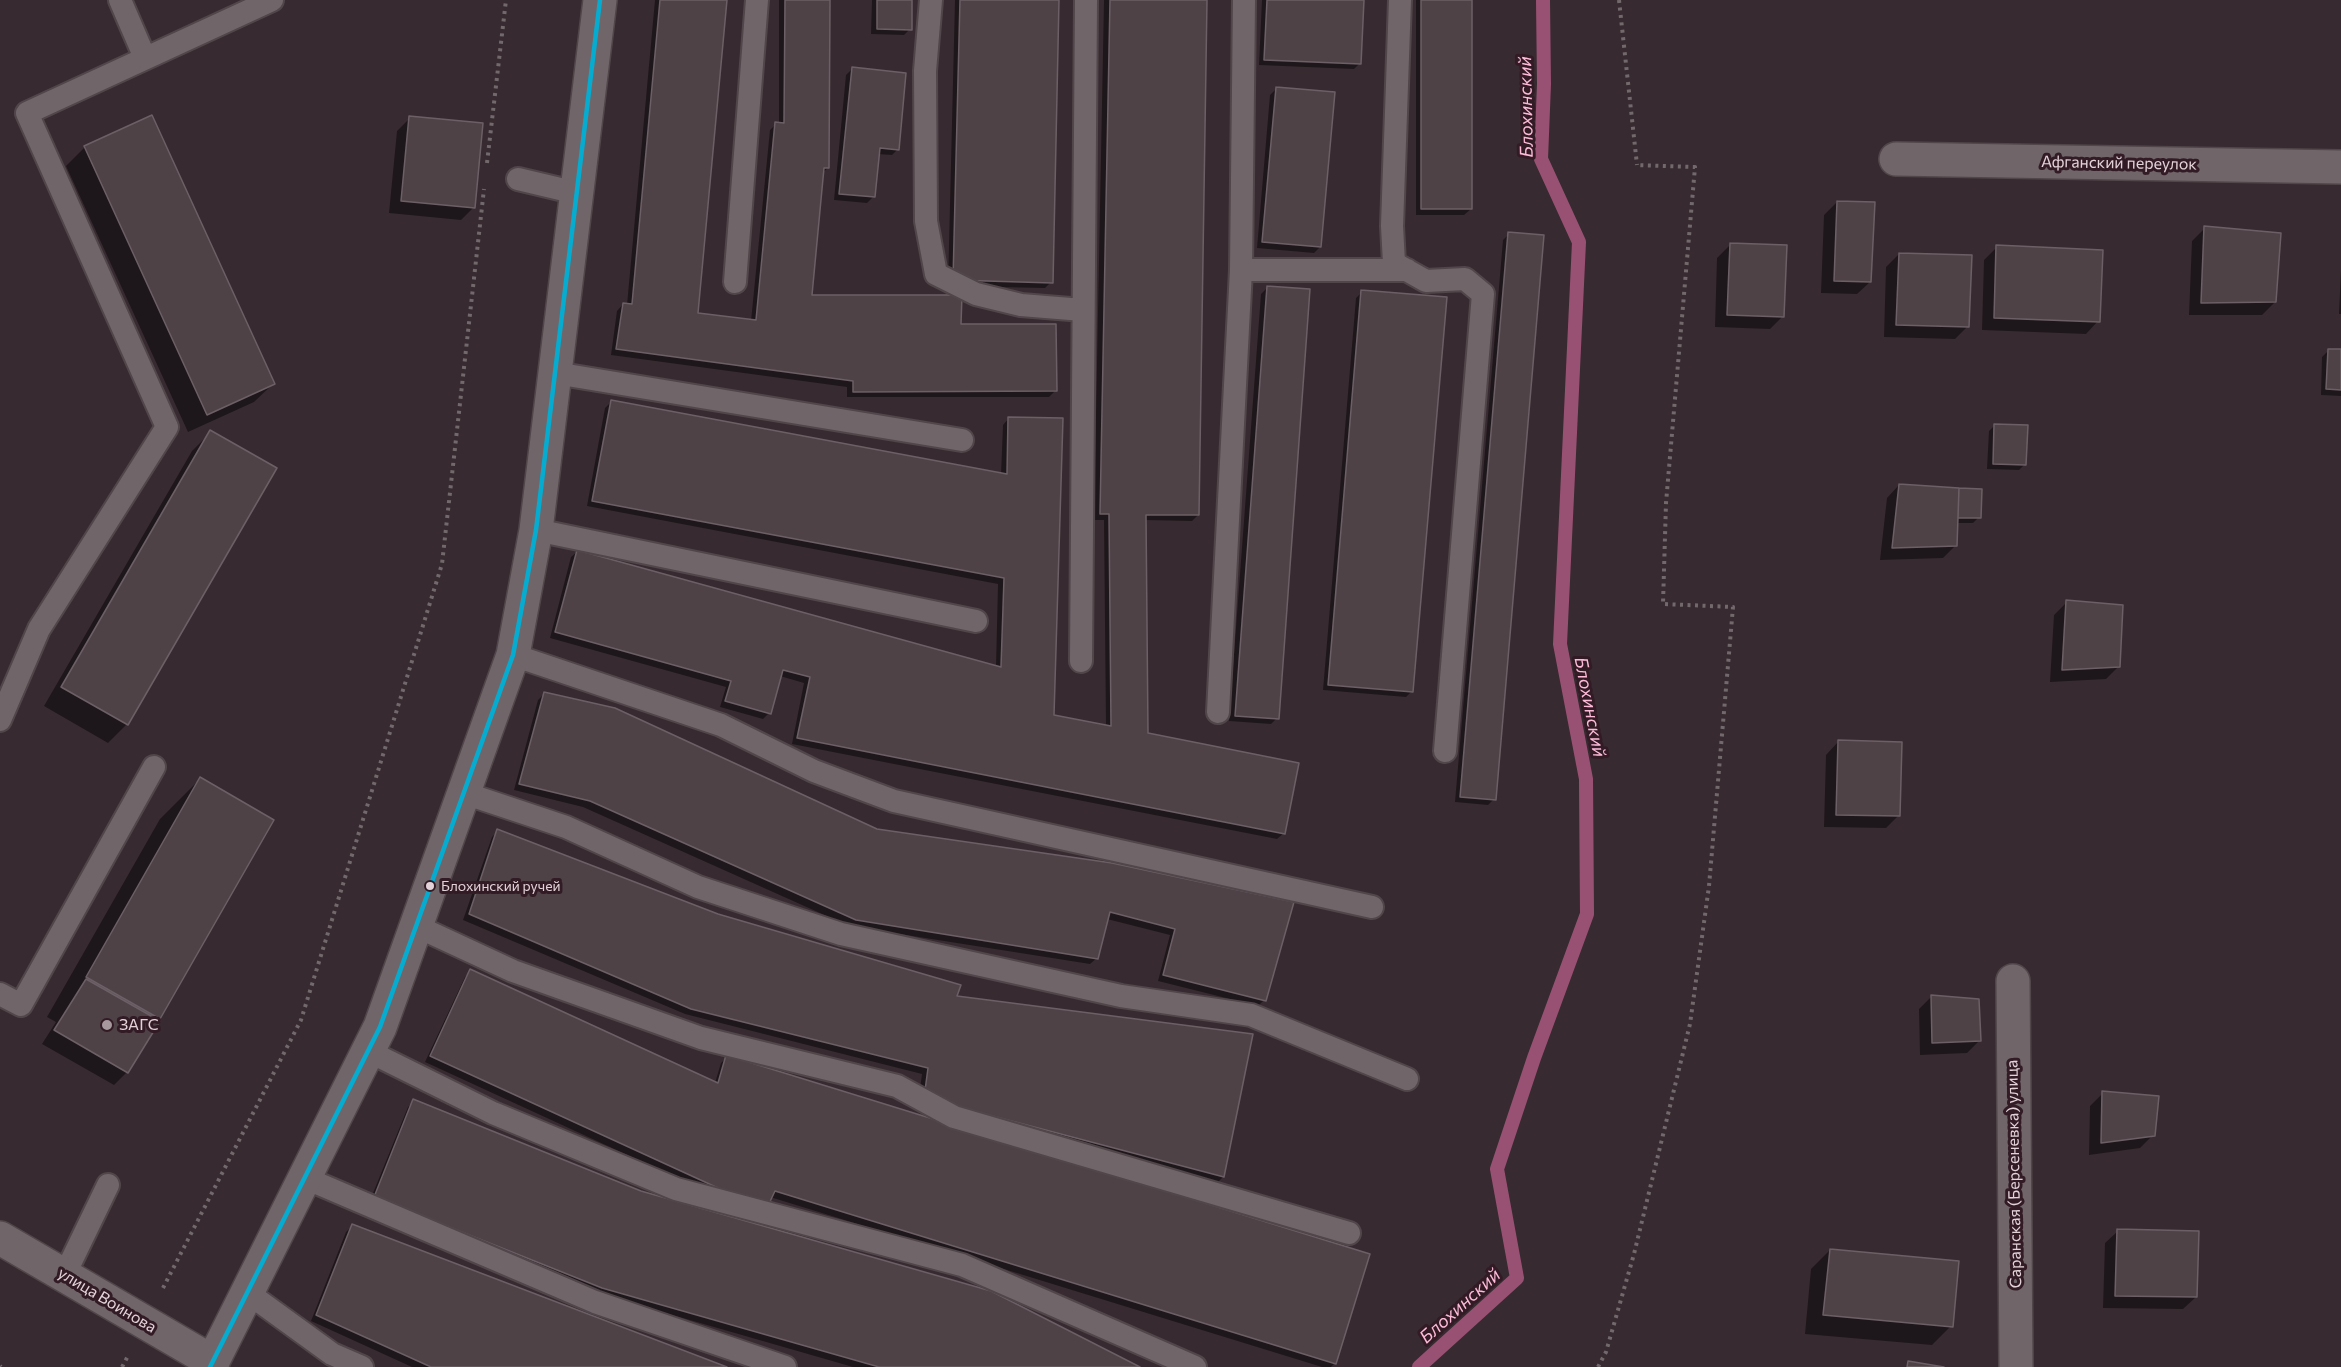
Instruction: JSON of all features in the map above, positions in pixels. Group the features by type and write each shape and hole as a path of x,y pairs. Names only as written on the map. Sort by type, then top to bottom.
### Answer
{"street":[{"path":"211,1365 381,1027 513,655 536,530 600,0"},
{"name":"Афганский переулок","path":"1896,159 2341,168"},
{"name":"Саранская (Берсеневка) улица","path":"2013,981 2016,1367"},
{"name":"улица Воинова","path":"0,1238 145,1322 211,1365"}],"lane":[{"path":"120,0 145,58"},
{"path":"0,720 39,629 167,427 27,113 272,0"},
{"path":"735,282 757,0"},
{"path":"931,0 924,71 927,221 936,274 976,294 1021,304 1083,310"},
{"path":"1081,661 1086,0"},
{"path":"1218,712 1241,270 1244,0"},
{"path":"1400,0 1392,226 1394,262 1426,281 1465,279 1483,294 1445,751"},
{"path":"518,179 577,193"},
{"path":"1241,270 1407,270"},
{"path":"555,373 962,440"},
{"path":"536,530 976,621"},
{"path":"513,655 722,725 814,771 894,801 1372,907"},
{"path":"0,994 21,1005 154,767"},
{"path":"464,793 566,827 698,887 841,934 1121,996 1251,1015 1407,1079"},
{"path":"416,926 513,971 701,1038 897,1086 954,1118 1349,1233"},
{"path":"368,1051 493,1113 676,1189 962,1265 1195,1367"},
{"path":"305,1178 595,1302 785,1367"},
{"path":"65,1274 108,1185"},
{"path":"248,1293 332,1354 362,1367"}],"path":[{"path":"487,164 506,0"},
{"path":"1619,0 1636,165"},
{"path":"1636,165 1698,166"},
{"path":"1598,1367 1606,1352 1634,1254 1690,1024 1709,886 1733,607 1663,604 1666,503 1695,166 1636,165"},
{"path":"122,1367 301,1020 442,564 484,188"}],"building":[{"path":"660,0 727,0 698,313 756,320 775,122 784,123 785,0 830,0 829,168 824,168 812,295 962,295 961,324 1056,324 1057,391 853,392 853,381 616,349 623,303 632,304"},
{"path":"877,0 912,0 912,30 877,29"},
{"path":"960,0 1059,0 1053,283 953,280"},
{"path":"1110,0 1207,0 1199,515 1146,515 1148,733 1299,763 1285,834 797,738 810,677 783,670 771,714 725,701 731,681 555,632 577,550 1001,667 1004,578 592,501 611,400 1007,474 1008,417 1063,418 1054,715 1111,726 1109,514 1100,514"},
{"path":"1267,0 1364,0 1361,64 1264,60"},
{"path":"1421,0 1472,0 1472,209 1421,209"},
{"path":"852,67 906,73 899,150 880,148 875,197 839,194"},
{"path":"1276,87 1335,92 1321,247 1262,242"},
{"path":"152,115 275,384 207,415 84,146"},
{"path":"409,116 483,123 475,208 401,201"},
{"path":"1837,201 1875,202 1871,282 1834,281"},
{"path":"2204,226 2281,233 2276,302 2201,303"},
{"path":"1508,232 1544,235 1496,800 1460,797"},
{"path":"1730,243 1787,245 1784,317 1727,315"},
{"path":"1996,245 2103,250 2100,322 1994,318"},
{"path":"1899,253 1972,255 1969,327 1896,325"},
{"path":"1267,286 1310,289 1279,719 1235,716"},
{"path":"1361,290 1447,297 1413,692 1328,685"},
{"path":"2328,349 2341,349 2341,390 2326,389"},
{"path":"1994,424 2028,425 2026,465 1993,464"},
{"path":"210,430 277,468 128,725 61,687"},
{"path":"1899,484 1959,488 1957,546 1892,548"},
{"path":"1959,488 1982,489 1981,518 1958,518"},
{"path":"2066,600 2123,605 2120,667 2062,670"},
{"path":"544,692 615,708 877,829 1112,863 1294,902 1266,1001 1163,975 1175,929 1110,912 1098,959 856,920 590,801 519,784"},
{"path":"1838,740 1902,742 1900,816 1836,815"},
{"path":"200,777 274,820 160,1019 86,977"},
{"path":"497,829 718,914 961,985 957,996 1253,1034 1224,1177 924,1098 928,1068 691,1009 469,914"},
{"path":"470,969 718,1083 726,1055 1370,1254 1336,1364 775,1191 766,1210 430,1056"},
{"name":"ЗАГС","path":"86,979 160,1021 128,1073 54,1030"},
{"path":"1931,995 1979,999 1981,1041 1932,1043"},
{"path":"2102,1091 2159,1096 2155,1136 2101,1143"},
{"path":"413,1099 641,1191 991,1291 1140,1367 879,1367 602,1288 374,1197"},
{"path":"352,1224 727,1367 431,1367 316,1315"},
{"path":"2117,1229 2199,1231 2197,1297 2115,1296"},
{"path":"1830,1249 1959,1261 1953,1327 1823,1315"},
{"path":"1908,1361 1944,1367 1907,1367"}],"waterway":[{"name":"Блохинский","path":"1419,1367 1517,1278 1497,1169 1534,1058 1587,914 1586,779 1560,644 1579,242 1541,159 1544,84 1543,0"}],"transit line":[{"path":"210,1367 380,1027 513,655 536,530 600,0"}],"place":[{"name":"Блохинский ручей","path":"430,886"},
{"name":"ЗАГС","path":"107,1025"}]}
